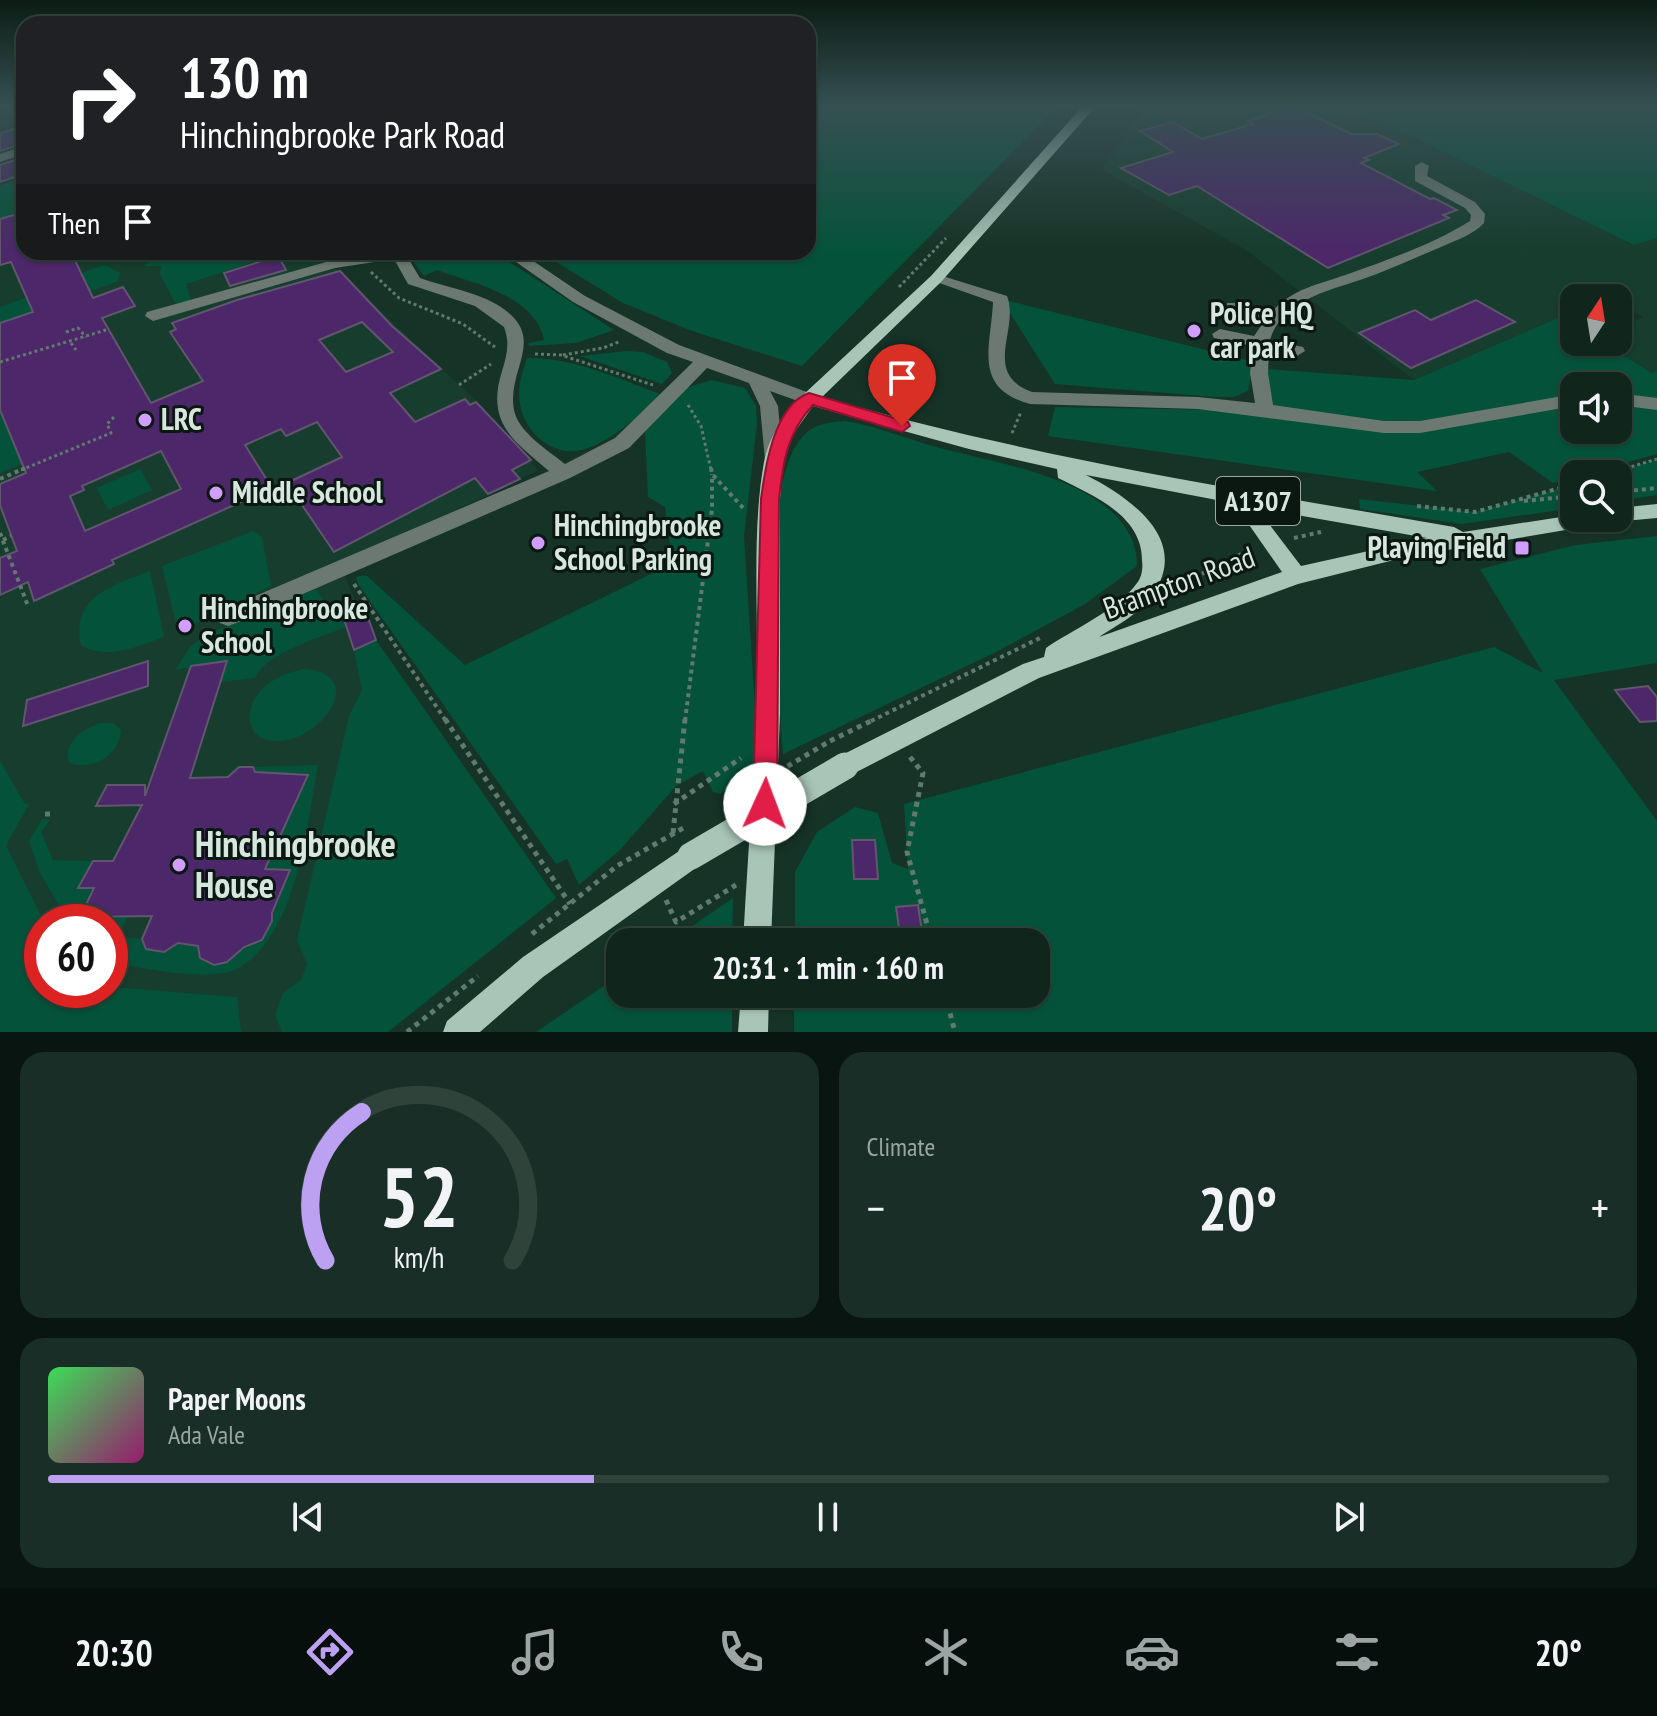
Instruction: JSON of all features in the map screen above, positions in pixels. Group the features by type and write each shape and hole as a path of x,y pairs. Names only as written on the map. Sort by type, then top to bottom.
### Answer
{"main road":[{"path":"758,928 768,714 770,499 774,460 793,417 809,399 936,279 1046,155"},
{"name":"A1307","path":"809,399 932,435 1045,462 1470,538"},
{"path":"1031,671 1140,595 1151,580 1155,556 1148,534 1135,514 1102,492 1045,462"},
{"path":"1222,495 1252,514 1296,576"},
{"path":"1632,514 1657,511"},
{"name":"Brampton Road","path":"458,1032 533,967 691,856 845,766 1031,671 1203,606 1296,576 1406,549 1560,525"},
{"path":"753,1032 754,1008"}],"street":[{"path":"1265,410 1259,373 1262,335 1295,299 1326,284 1354,277 1463,232 1477,223 1478,214 1470,205 1420,178 1422,166"},
{"path":"153,316 351,260"},
{"path":"402,260 414,281 497,312 510,323 516,334 510,352 505,411 513,426 563,473"},
{"path":"522,260 579,299 637,330 704,361 809,399"},
{"path":"936,279 1001,299 1002,319 995,344 996,367 1003,382 1016,395 1030,398 1188,402 1384,427 1420,427 1560,402"},
{"path":"1233,306 1273,321"},
{"path":"1220,334 1297,351"},
{"path":"228,617 563,473 622,443 704,361"},
{"path":"756,380 769,406 774,460"},
{"path":"1632,401 1657,404"}],"path":[{"path":"364,260 374,278 414,307 458,322 510,352 561,355 616,344 637,330"},
{"path":"66,332 78,328 86,337"},
{"path":"0,362 106,330"},
{"path":"71,343 76,350"},
{"path":"459,385 510,352"},
{"path":"561,355 674,392 684,399 701,426 712,474 712,509 674,804 673,833"},
{"path":"1010,439 1022,408 1030,398"},
{"path":"0,479 112,435 107,424 116,415"},
{"path":"1632,467 1657,459"},
{"path":"712,474 755,521"},
{"path":"1415,506 1475,512 1560,488"},
{"path":"1632,491 1657,488"},
{"path":"1509,503 1560,498"},
{"path":"0,533 28,606"},
{"path":"3,540 11,536"},
{"path":"1162,583 1179,582 1204,573 1255,548"},
{"path":"349,566 354,585 570,904"},
{"path":"728,802 830,741 1050,633"},
{"path":"674,804 740,760"},
{"path":"923,773 907,852 928,928"},
{"path":"45,814 55,814"},
{"path":"676,922 736,885"},
{"path":"949,1008 955,1032"}],"shaded area":[{"path":"816,155 1010,155 802,366 692,331 623,303 553,260 816,260"},
{"path":"1112,155 1450,155 1634,245 1657,238 1657,371 1652,373 1625,356 1632,356 1632,321 1643,317 1632,311 1632,284 1560,284 1560,317 1414,380 1246,250 1102,170"},
{"path":"1450,155 1657,155 1657,238 1634,245"},
{"path":"16,180 16,214 0,219 0,185"},
{"name":"Hinchingbrooke School","path":"16,205 16,260 326,260 471,396 538,470 441,518 338,561 360,611 365,609 376,640 556,898 388,1032 0,1032 0,210"},
{"path":"150,260 260,260 186,284 191,301 175,303 160,274 161,266 144,266"},
{"path":"506,260 614,330 576,343 529,346 528,343 544,340 529,312 516,302 485,286 437,270 424,276 413,261"},
{"path":"104,265 120,273 117,282 0,323 0,307 27,297 25,293"},
{"path":"1001,299 1254,362 1248,391 1234,397 1215,397 1055,384"},
{"path":"1560,317 1560,356 1625,356 1652,373 1657,371 1657,454 1632,461 1560,460 1560,481 1553,483 1509,452 1417,472 1437,491 1048,436 1055,407 1224,410 1272,416 1266,369 1414,380"},
{"path":"643,352 667,362 672,373 662,384 580,356"},
{"path":"527,358 578,365 660,394 607,439 585,449 561,450 550,446 531,430 520,407 520,380"},
{"path":"712,380 745,388 756,406 757,424 744,536 759,770 720,794 713,792 703,771 676,786 620,850 579,885 567,859 556,864 356,577 366,575 465,665 667,566 672,561 665,507 648,497 645,432 685,388"},
{"path":"0,410 22,464 0,473"},
{"path":"845,421 1062,482 1091,497 1115,515 1131,538 1137,566 1085,604 996,652 783,754 774,582 775,533 781,488 792,453 810,430 822,424"},
{"path":"1657,459 1657,495 1632,499 1632,467"},
{"path":"140,469 152,490 108,510 97,488"},
{"path":"1560,488 1560,510 1462,524 1360,509 1359,499 1475,512"},
{"path":"253,531 262,537 271,586 178,632 162,566"},
{"path":"1657,536 1657,663 1554,680 1657,821 1657,1032 794,1032 794,1008 1050,1008 1050,928 795,928 795,872 817,832 855,807 878,813 892,863 908,869 904,804 1494,647 1543,673 1480,569 1575,545"},
{"path":"150,571 164,637 112,652 91,650 81,645 82,615 89,604 109,588"},
{"path":"316,589 330,610 342,605 348,617 344,619 346,627 282,653 261,669 255,678 220,682 227,661 175,670 191,646 206,635"},
{"path":"376,640 556,898 388,1032 282,1032 275,1015 283,993 301,980 307,964 297,940 349,716 362,690 354,650"},
{"path":"304,669 324,674 334,683 336,695 331,708 308,732 292,739 275,741 258,735 250,723 250,715 260,691 280,677"},
{"path":"100,723 113,723 121,730 110,754 87,765 69,763 71,743 81,733"},
{"path":"0,761 25,804 29,804 6,846 35,904 24,904 24,1008 128,1008 128,988 237,997 241,1032 0,1032"},
{"path":"318,765 296,878 273,932 257,954 226,973 175,973 128,965 128,938 142,939 146,949 178,943 199,946 200,958 213,965 262,940 290,871 265,869 308,776 255,772 253,767"},
{"path":"42,819 50,820 41,832 53,860 93,861 79,887 94,888 86,904 58,904 40,873 29,841"},
{"path":"733,898 732,928 689,928"},
{"path":"606,984 606,1008 732,1008 732,1032 536,1032"}],"building":[{"path":"1163,155 1371,155 1364,158 1369,160 1361,163 1457,210 1443,215 1449,218 1328,268 1197,186 1169,195 1121,168"},
{"path":"16,160 16,177 0,182 0,165"},
{"path":"16,214 16,260 75,260 93,298 123,287 135,306 102,318 151,403 203,381 170,332 176,329 172,323 237,300 340,271 392,326 441,369 390,393 415,422 465,399 470,405 476,402 531,460 512,470 520,479 503,487 488,494 475,478 334,552 287,483 342,457 317,422 286,436 281,429 245,445 272,488 112,560 114,564 34,601 28,582 0,595 0,558 17,551 0,505 0,484 26,473 0,410 0,323 33,312 11,262 0,265 0,219","holes":["362,322 393,352 346,372 319,340","161,451 181,489 85,531 70,496 84,490 82,486"]},
{"path":"265,260 280,260 286,270 230,286 224,273"},
{"path":"1476,300 1515,322 1411,368 1359,333 1415,310 1431,320"},
{"path":"365,609 376,640 354,650 344,619"},
{"path":"148,661 148,686 23,726 27,700"},
{"name":"Hinchingbrooke House","path":"227,661 190,778 228,777 239,767 253,767 255,772 308,775 265,869 290,870 272,913 272,921 262,940 244,947 227,962 214,965 200,958 198,946 178,943 164,952 146,949 142,939 152,916 128,916 128,904 86,904 94,888 78,888 93,861 113,861 142,805 96,806 107,785 145,785 145,796 191,666"},
{"path":"1648,686 1657,697 1657,721 1640,722 1615,690"},
{"path":"852,840 875,840 878,879 854,879"},
{"path":"918,905 921,928 899,928 896,907"}],"place":[{"name":"Police HQ car park","path":"1194,331"},
{"name":"LRC","path":"145,420"},
{"name":"Middle School","path":"216,493"},
{"name":"Hinchingbrooke School Parking","path":"538,543"},
{"name":"Playing Field","path":"1522,548"},
{"name":"Hinchingbrooke School","path":"185,626"},
{"name":"Hinchingbrooke House","path":"179,865"}],"route":[{"path":"765,804 770,499 774,460 782,437 793,417 809,399 902,426"}]}
